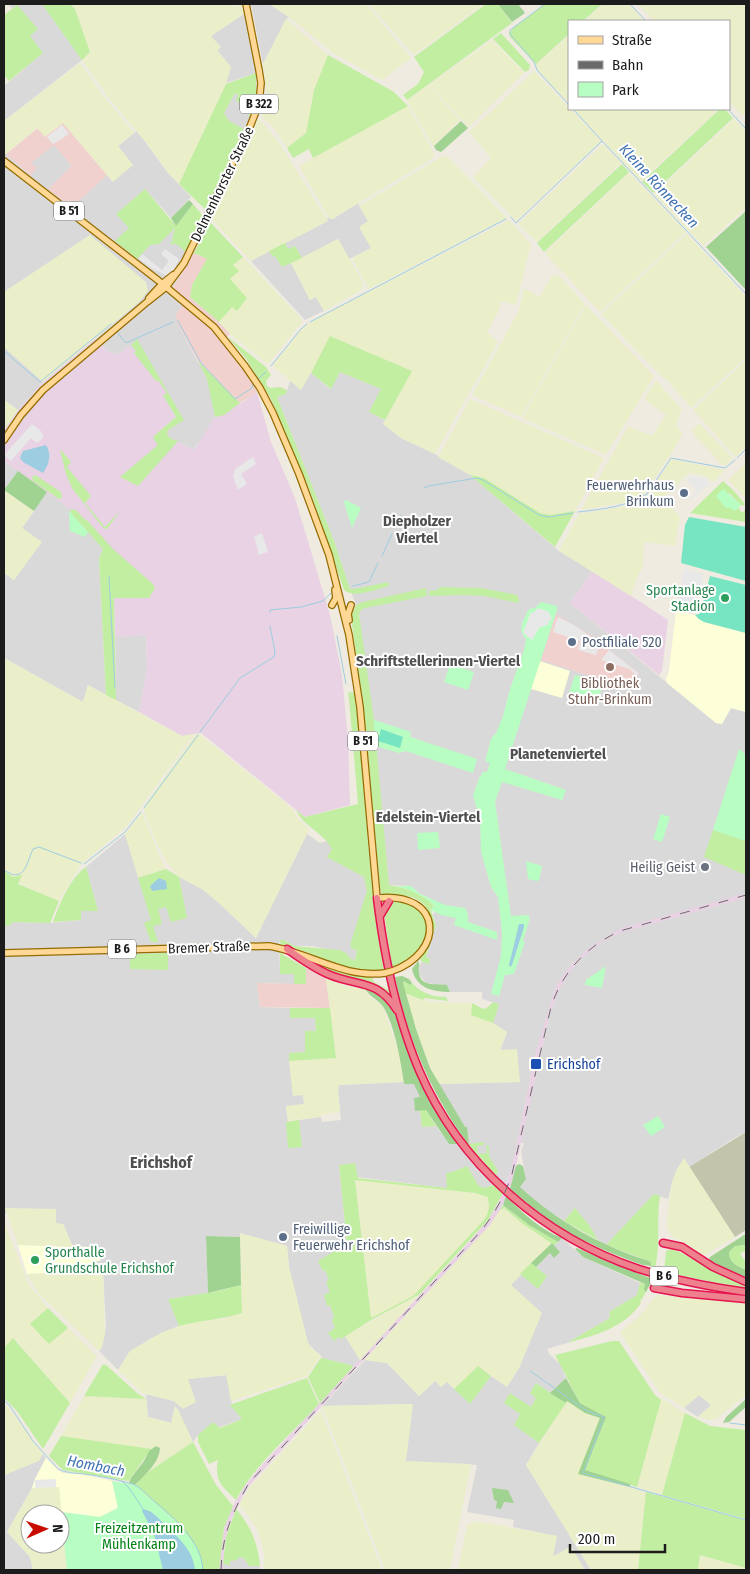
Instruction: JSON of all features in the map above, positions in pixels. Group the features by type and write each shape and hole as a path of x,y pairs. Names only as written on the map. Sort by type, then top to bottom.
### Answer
{"highway":[{"name":"B 51","path":"377,898 392,986 400,1015"},
{"path":"380,918 386,904 391,900"},
{"name":"B 6","path":"287,949 324,972 370,986 381,991 390,999 400,1015 419,1069 432,1096 454,1133 489,1175 537,1217 586,1247 637,1268 697,1284 746,1292"},
{"name":"B 6","path":"663,1243 679,1246 712,1267 746,1282"},
{"name":"B 6","path":"654,1288 682,1293 746,1299"}],"main road":[{"name":"Delmenhorster Straße","path":"147,302 154,292 173,279 186,259 249,130 259,104 261,93 260,70 246,4"},
{"name":"B 51","path":"4,159 23,172 26,177 176,295 220,333 260,388 273,413 304,487 329,555 349,635 360,707 377,898"},
{"name":"Delmenhorster Straße","path":"4,440 43,390 147,302 177,272"},
{"path":"152,276 154,292"},
{"path":"173,279 176,295"},
{"path":"332,605 336,598 335,590 337,586"},
{"name":"B 51","path":"349,635 348,614 351,605"},
{"name":"B 6","path":"377,898 381,901 391,900"},
{"name":"Bremer Straße","path":"4,953 241,945 269,946 287,949 346,970 372,974 385,973 408,965 417,957 428,934 428,917 424,909 408,900 391,900"}],"shaded area":[{"path":"8,4 42,4 82,60 4,121 4,86 43,53 29,36 37,29 17,5 12,9"},
{"path":"70,4 232,4 234,7 241,4 244,14 211,36 221,47 217,51 231,67 226,84 179,184 168,173 149,146 108,97 82,60 90,52 75,9"},
{"path":"251,4 269,4 289,17 286,19 263,64"},
{"path":"269,4 366,4 411,58 382,80 333,53 289,17"},
{"path":"369,4 399,4 379,16"},
{"path":"400,4 483,4 414,55 379,16"},
{"path":"603,4 628,4 643,20 585,20"},
{"path":"638,4 738,4 721,20 653,20"},
{"path":"739,4 746,4 746,112 743,116 730,102 730,20 722,20"},
{"path":"244,14 256,73 226,83 231,67 217,50 220,47 211,36"},
{"path":"286,19 328,55 314,90 306,133 287,148 273,127 262,117 267,96 263,64"},
{"path":"568,36 568,103 538,71 536,65"},
{"path":"492,40 524,73 469,127 429,85"},
{"path":"80,63 101,93 134,133 118,146 133,165 113,182 63,123 45,137 37,128 6,154 4,152 4,121"},
{"path":"534,71 568,107 568,110 571,110 601,141 516,221 473,177 491,158 469,132"},
{"path":"428,85 460,120 433,146 407,101"},
{"path":"235,93 250,117 244,129 229,121 224,113"},
{"path":"408,106 434,153 433,158 332,219 329,218 299,166"},
{"path":"574,110 718,110 641,181"},
{"path":"734,119 746,132 746,208 703,246 654,194"},
{"path":"258,120 261,121 280,144 328,221 251,261 211,219"},
{"path":"63,123 107,175 71,208 48,189 72,166 54,145 31,163 37,168 31,176 6,154 38,128"},
{"path":"62,125 69,134 53,144 47,137"},
{"path":"137,131 168,173 191,197 171,218 145,189 116,214 130,228 137,258 150,245 172,231 176,226 171,243 175,242 186,252 194,253 169,294 183,305 176,315 180,328 198,362 240,403 197,444 194,450 167,435 168,430 183,420 118,355 107,351 96,338 140,301 90,235 4,292 4,152 31,176 31,163 54,144 72,166 49,189 71,207 107,175 112,181 133,165 118,146"},
{"path":"603,144 621,163 537,242 518,224"},
{"path":"443,156 449,158 507,218 369,289 352,258 371,248 359,227 368,221 359,206"},
{"path":"629,173 686,232 600,312 545,253"},
{"path":"358,203 368,221 371,248 349,259 338,239 302,258 295,246 288,249 285,243 327,221 329,218 333,219"},
{"path":"509,220 531,244 516,305 501,301 499,310 487,332 498,342 435,454 401,438 383,424 412,371 331,336 301,390 274,367 274,364 301,330 312,321"},
{"path":"687,234 746,297 746,357 691,408 668,381 601,314"},
{"path":"90,235 146,282 148,291 140,301 43,382 4,347 4,292"},
{"path":"338,239 363,282 363,287 358,292 324,311 316,297 310,300 291,263"},
{"path":"165,249 179,259 174,270 168,276 153,269 139,259 142,254 162,270 168,262 161,254"},
{"path":"269,251 275,256 282,267 291,263 310,300 316,297 324,311 305,320 251,261"},
{"path":"194,253 207,259 192,285 190,297 230,334 224,339 257,392 240,403 198,361 177,322 176,315 183,305 169,294"},
{"path":"243,257 302,322 268,364 230,334 219,322 232,307 247,299 230,279 233,265"},
{"path":"558,275 585,304 521,417 472,395 518,312 524,288 539,297 552,276"},
{"path":"586,305 654,376 606,455 522,418"},
{"path":"96,338 107,351 118,355 131,345 136,351 134,353 156,381 158,379 167,393 163,396 176,417 163,428 172,439 194,450 215,417 224,415 257,392 271,442 295,498 330,615 342,675 348,739 350,805 305,817 201,733 182,736 139,712 147,670 146,635 115,637 114,598 148,598 66,506 4,461 4,430 18,410 43,382"},
{"path":"4,347 43,382 18,410 4,400"},
{"path":"746,360 746,447 736,457 693,410"},
{"path":"340,372 382,389 369,412 385,420 383,424 401,438 435,454 470,475 559,551 593,571 570,603 716,723 722,724 731,708 746,712 746,1133 731,1140 689,1167 684,1159 677,1169 668,1199 654,1194 606,1245 598,1240 575,1208 564,1221 541,1206 520,1187 526,1179 521,1151 524,1143 520,1143 549,1020 536,1051 511,1170 505,1185 468,1144 465,1127 438,1084 519,1082 500,1051 507,1032 493,1023 499,1004 482,999 482,992 450,992 447,985 426,983 419,973 422,962 429,964 430,959 426,958 436,926 433,915 440,903 420,894 411,886 389,885 375,736 359,613 334,541 277,397 286,394 290,381 301,389 311,373 330,389"},
{"path":"656,380 682,410 676,426 683,433 674,449 645,493 624,503 581,510 628,426 652,436 666,415 644,399"},
{"path":"470,399 604,458 575,511 549,515 540,513 484,478 470,475 438,457"},
{"path":"4,400 18,410 4,430"},
{"path":"699,423 733,458 726,465 722,465 691,431"},
{"path":"32,424 40,430 44,437 37,443 31,438 11,461 4,455"},
{"path":"253,457 256,464 241,474 247,484 238,490 233,477 235,469"},
{"path":"671,459 725,470 715,481 706,476 689,473 663,498 680,517 675,546 644,542 643,567 638,575 631,596 559,551 579,514 629,506 643,499 649,494"},
{"path":"4,461 18,471 4,490"},
{"path":"746,463 746,499 728,480"},
{"path":"691,476 705,479 709,483 691,500 689,498 697,491 687,480"},
{"path":"4,490 34,511 22,528 42,542 14,580 4,573"},
{"path":"47,492 66,506 103,549 99,559 106,695 88,685 83,702 4,658 4,573 14,580 41,542 22,528"},
{"path":"262,533 268,552 258,555 254,537"},
{"path":"684,569 704,574 695,609 677,604"},
{"path":"593,571 668,620 662,671 659,675 570,603"},
{"path":"538,608 549,612 552,620 548,621 549,624 539,628 532,640 523,633 531,612 533,613"},
{"path":"676,611 695,615 704,622 746,633 746,712 731,708 722,724 716,723 667,683"},
{"path":"556,614 589,634 639,673 633,690 541,660"},
{"path":"558,617 574,625 600,643 596,655 578,650 580,641 553,632"},
{"path":"146,635 147,670 139,712 116,700 115,637"},
{"path":"609,650 638,673 633,689 631,689 635,674 630,669 601,660"},
{"path":"4,658 81,701 83,701 88,685 182,736 193,734 127,826 81,864 59,901 18,883 22,876 13,877 4,871"},
{"path":"540,661 570,671 562,698 531,689"},
{"path":"195,734 199,734 283,801 309,829 256,938 202,889 179,877 167,863 156,842 144,811 145,805"},
{"path":"142,812 166,869 138,878 125,834"},
{"path":"125,834 166,907 187,918 179,877 202,889 256,938 307,834 320,843 328,841 332,849 328,857 364,877 367,891 355,960 351,959 346,953 312,946 294,946 281,940 279,942 280,973 294,974 294,984 257,983 260,1007 290,1008 290,1018 315,1018 316,1031 305,1032 305,1052 289,1053 293,1095 303,1095 304,1105 286,1106 288,1121 286,1122 301,1146 299,1120 321,1117 322,1122 341,1120 339,1085 414,1083 421,1097 415,1111 420,1110 422,1127 436,1126 449,1144 458,1144 494,1185 484,1188 478,1185 467,1166 452,1172 447,1188 357,1177 339,1165 347,1244 323,1271 325,1270 329,1280 330,1292 327,1306 330,1305 335,1328 328,1333 341,1339 345,1336 360,1360 353,1367 322,1358 308,1343 289,1267 287,1246 240,1234 240,1237 206,1236 208,1293 169,1299 179,1326 161,1333 130,1351 118,1370 99,1351 102,1347 106,1326 103,1271 74,1272 73,1269 94,1248 73,1247 63,1224 56,1224 6,1209 4,1214 4,926 11,925 11,922 50,923 81,920 81,911 98,911 86,867"},
{"path":"746,893 746,898 623,932 603,941 573,968 561,986 550,1014 516,1166 510,1189 500,1210 490,1225 249,1486 230,1522 224,1550 223,1570 219,1570 224,1528 233,1506 244,1487 260,1467 469,1242 488,1220 499,1202 511,1170 536,1051 551,1001 557,985 564,974 590,947 622,928"},
{"path":"306,968 326,978 330,1008 260,1007 257,983 305,984"},
{"path":"326,978 343,985 365,989 368,995 383,1007 401,1058 403,1082 339,1085 340,1112 321,1115 321,1117 288,1121 286,1106 304,1104 303,1095 293,1096 289,1061 336,1058"},
{"path":"405,993 429,1002 472,1003 471,1015 488,1020 507,1032 500,1050 517,1049 520,1082 438,1084 430,1068"},
{"path":"746,1132 746,1230 735,1237 689,1167"},
{"path":"684,1158 735,1237 705,1255 701,1255 682,1241 673,1237 668,1230 667,1221 672,1182"},
{"path":"355,1179 475,1193 488,1197 490,1206 490,1211 481,1223 413,1296 371,1319"},
{"path":"5,1208 56,1209 56,1223 63,1224 73,1247 18,1245"},
{"path":"504,1208 523,1224 552,1243 511,1285 542,1313 520,1366 507,1387 478,1366 454,1389 447,1382 441,1387 435,1381 419,1396 387,1363 365,1360 490,1225 500,1210"},
{"path":"4,1221 29,1285 48,1308 30,1324 49,1344 68,1328 97,1356 70,1403 14,1338 4,1348"},
{"path":"240,1233 287,1246 289,1267 308,1343 311,1348 321,1355 307,1376 231,1401 226,1375 188,1379 196,1402 183,1409 174,1401 142,1393 118,1370 130,1351 161,1333 179,1326 191,1322 223,1319 242,1313"},
{"path":"562,1238 583,1257 640,1283 637,1295 609,1312 610,1317 608,1319 567,1343 547,1349 550,1355 560,1364 566,1378 550,1393 536,1383 537,1398 531,1407 520,1414 514,1425 539,1443 526,1465 591,1570 585,1570 571,1547 552,1557 556,1536 513,1527 514,1520 467,1512 477,1465 405,1461 412,1404 322,1406 365,1360 387,1363 419,1396 435,1381 447,1381 470,1404 491,1376 507,1387 520,1366 511,1285 520,1274 538,1288 547,1276 536,1267 550,1253 560,1252 554,1245"},
{"path":"18,1245 94,1247 101,1260 73,1269 74,1272 27,1274"},
{"path":"103,1271 105,1334 99,1351 39,1294 27,1274"},
{"path":"420,1294 360,1360 345,1336"},
{"path":"658,1295 746,1303 746,1395 716,1419 709,1420 698,1417 711,1405 699,1395 684,1408 660,1393 621,1334 621,1331 638,1318"},
{"path":"227,1375 231,1405 242,1419 198,1435 193,1442 175,1406 172,1423 148,1417 146,1394 179,1404 188,1379"},
{"path":"699,1395 711,1405 698,1417 684,1408"},
{"path":"84,1396 146,1399 148,1417 171,1423 175,1406 193,1442 150,1470 160,1452 156,1446 152,1449 61,1436"},
{"path":"661,1398 685,1413 662,1495 637,1487"},
{"path":"567,1401 585,1413 600,1418 582,1474 646,1492 638,1570 591,1570 526,1465"},
{"path":"4,1404 43,1454 39,1461 4,1475"},
{"path":"413,1404 406,1461 471,1464 450,1570 385,1570 322,1406"},
{"path":"321,1410 382,1570 264,1570 264,1553 258,1531 239,1505 250,1487"},
{"path":"43,1454 46,1458 32,1488 23,1504 20,1504 20,1509 7,1532 20,1546 20,1554 27,1554 30,1557 33,1570 4,1570 4,1475 38,1461"},
{"path":"46,1458 63,1473 87,1475 112,1481 118,1508 100,1517 70,1513 70,1504 60,1504 59,1487 32,1488"},
{"path":"56,1479 56,1487 35,1488 35,1480"},
{"path":"59,1487 61,1504 23,1504 32,1488"},
{"path":"20,1509 20,1546 7,1532"},
{"path":"476,1521 557,1536 553,1557 571,1546 585,1570 458,1570 467,1525"},
{"path":"27,1554 65,1554 67,1570 33,1570 30,1557"},
{"path":"700,1555 746,1568 746,1570 698,1570"},
{"path":"239,1557 244,1558 249,1566 260,1566 259,1570 223,1570 223,1564 229,1565 230,1561"}],"green space":[{"path":"42,4 70,4 75,9 90,52 82,60"},
{"path":"486,4 498,4 512,23 407,100 403,95 418,84 424,72 414,57"},
{"path":"498,4 518,4 525,13 512,22"},
{"path":"545,4 602,4 584,20 568,20 568,35 536,64 510,37 509,33 514,27"},
{"path":"17,5 38,29 30,36 43,53 9,81 4,75 4,15"},
{"path":"501,33 530,65 529,70 525,72 493,39"},
{"path":"328,55 394,92 408,106 313,158 309,149 293,158 287,148 306,133 314,90"},
{"path":"256,73 256,98 250,117 242,104 236,101 238,95 235,93 224,113 229,121 244,129 206,210 179,184 226,84"},
{"path":"719,110 726,110 733,118 653,193 642,182"},
{"path":"461,121 468,128 441,152 436,150 434,146"},
{"path":"622,164 629,172 544,252 537,243"},
{"path":"145,189 176,226 193,204 203,216 186,252 175,243 173,245 170,243 173,240 175,228 159,244 150,245 137,259 115,241 129,228 116,214"},
{"path":"189,200 193,204 176,226 171,218"},
{"path":"746,211 746,290 706,247"},
{"path":"210,222 243,257 233,265 239,271 230,279 247,298 237,311 232,307 219,322 190,297 192,285 207,259 194,253"},
{"path":"285,243 288,249 295,246 302,258 282,267 275,256 273,257 269,251"},
{"path":"330,336 412,371 385,420 369,412 381,389 340,372 331,389 311,373"},
{"path":"228,337 266,367 271,375 266,381 267,386 270,388 280,387 287,390 286,394 277,397 334,541 350,589 388,582 389,586 354,594 344,590 310,491 271,399 247,360"},
{"path":"137,339 184,420 168,430 167,435 178,441 138,486 120,477 158,445 153,438 176,417 163,395 167,393 134,353 136,351 131,345"},
{"path":"198,361 240,403 224,415 215,417 207,379"},
{"path":"60,449 71,462 67,467 91,496 85,503 105,527 120,511 107,529 100,524 72,488 66,474"},
{"path":"18,471 47,492 34,511 4,490"},
{"path":"35,475 61,492 62,498 59,499 33,481 32,477"},
{"path":"470,475 484,478 540,513 550,515 575,511 555,547"},
{"path":"723,481 745,504 742,506 723,489 717,496 726,508 731,508 735,511 740,507 739,509 742,513 746,509 746,522 690,513"},
{"path":"723,489 741,505 735,511 731,508 726,508 716,496"},
{"path":"346,500 361,508 352,528 344,502"},
{"path":"70,509 76,510 86,519 113,549 153,584 155,588 149,598 114,598 116,700 106,695 99,559 103,549 71,513"},
{"path":"69,511 88,532 85,537 70,531"},
{"path":"689,517 746,527 746,581 681,563 685,525"},
{"name":"Sportanlage Stadion","path":"710,576 746,585 746,633 704,622 695,615 701,611"},
{"path":"440,587 481,588 513,594 518,596 519,603 484,596 429,596 429,591 437,590"},
{"path":"426,588 427,596 365,608 359,613 374,720 389,885 414,892 430,901 434,906 431,910 436,926 426,957 430,959 429,964 422,962 420,959 425,952 431,935 431,917 428,910 414,898 383,895 380,889 367,742 351,616 356,605 363,602"},
{"path":"541,602 557,606 557,610 505,769 566,790 562,800 502,782 495,802 511,916 528,915 530,918 523,941 525,942 514,974 505,975 499,996 491,994 501,956 502,932 498,897 491,887 481,852 480,814 478,813 473,795 480,776 483,772 487,772 490,763 485,761 491,739 496,733 503,716 510,689 524,650 526,639 521,628 523,621 529,609 535,608"},
{"path":"450,664 474,672 468,690 444,682"},
{"path":"575,675 605,681 597,701 569,693"},
{"path":"348,693 354,693 356,699 370,869 384,970 363,971 352,969 279,942 284,940 294,946 340,950 355,960 357,950 352,949 350,945 367,891 364,877 327,857 332,849 324,838 299,816 296,810 305,817 358,804"},
{"path":"374,720 411,732 410,737 477,759 473,773 406,751 399,753 375,746"},
{"path":"381,729 403,737 400,748 378,741"},
{"path":"739,749 746,755 746,841 713,830"},
{"path":"661,814 670,817 662,842 653,839"},
{"path":"713,830 746,841 746,875 704,857"},
{"path":"438,832 440,848 418,850 417,833"},
{"path":"526,861 542,866 539,880 528,879"},
{"path":"86,867 98,911 81,911 81,920 53,922 70,885"},
{"path":"166,869 179,877 187,918 171,922 166,907 158,909 162,924 153,926 158,942 151,942 144,923 151,920 138,878"},
{"path":"4,871 13,877 22,875 18,884 59,901 50,923 12,922 11,925 4,926"},
{"path":"395,886 411,886 420,894 445,905 465,908 468,922 497,932 497,940 454,925 456,918 441,915 431,910 434,906 426,899 411,891"},
{"path":"395,901 407,902 417,908 424,916 427,924 426,933 417,951 401,964 392,967 384,913 391,903"},
{"path":"168,953 168,970 130,969 130,954"},
{"path":"280,953 306,968 306,984 294,984 294,974 280,974"},
{"path":"299,955 372,977 374,982 388,990 387,977 394,1002 389,996 329,973"},
{"path":"418,961 420,978 423,981 430,984 447,985 450,992 432,990 421,985 417,981 412,969"},
{"path":"606,966 602,988 585,985 586,980"},
{"path":"402,976 409,979 412,983 410,985 404,981 403,983 416,1029 430,1068 465,1127 467,1127 469,1144 443,1106 415,1046 407,1024 395,977"},
{"path":"404,981 410,985 412,983 428,994 446,997 448,1001 424,998 423,1000 405,993"},
{"path":"365,989 381,994 388,1001 396,1015 412,1063 422,1084 438,1115 458,1144 449,1144 426,1110 415,1111 414,1098 420,1097 414,1084 404,1084 397,1045 388,1016 382,1005"},
{"path":"493,1002 499,1004 493,1023 471,1015 472,1003 483,1009"},
{"path":"290,1008 330,1008 336,1058 289,1061 289,1053 305,1052 305,1031 316,1031 315,1018 290,1018"},
{"path":"420,1110 426,1110 436,1126 422,1127"},
{"path":"658,1116 665,1127 651,1136 643,1125"},
{"path":"299,1120 302,1147 288,1148 286,1122"},
{"path":"484,1142 484,1145 477,1146 478,1154 487,1153 486,1145 489,1146 489,1156 498,1171 496,1176 468,1144"},
{"path":"355,1163 358,1178 447,1188 446,1173 467,1166 478,1185 484,1188 494,1185 503,1193 488,1220 420,1294 371,1320 341,1339 339,1337 334,1341 328,1333 335,1328 332,1320 334,1317 330,1305 327,1306 324,1295 330,1292 326,1282 329,1280 325,1270 323,1271 318,1261 347,1244 339,1165","holes":["355,1180 475,1193 488,1197 488,1211 484,1220 413,1296 371,1318"]},
{"path":"519,1164 523,1166 526,1179 520,1187 549,1211 597,1240 649,1261 651,1266 643,1265 582,1240 562,1229 536,1210 510,1189 516,1166"},
{"path":"654,1194 660,1196 658,1250 655,1268 651,1266 649,1261 606,1245"},
{"path":"506,1196 532,1220 554,1235 562,1238 558,1242 529,1225 503,1205"},
{"path":"503,1205 529,1225 558,1242 554,1245 523,1224 504,1208 500,1210"},
{"path":"575,1208 589,1225 598,1240 564,1221"},
{"path":"746,1235 746,1245 735,1246 729,1252 729,1256 732,1261 746,1270 746,1277 716,1265 709,1259 710,1257"},
{"path":"206,1236 240,1237 241,1285 208,1293"},
{"path":"552,1243 560,1252 554,1258 550,1253 536,1267 531,1263"},
{"path":"740,1244 746,1245 746,1250 740,1254 746,1262 746,1270 734,1264 729,1256 729,1252"},
{"path":"577,1248 653,1279 646,1292 644,1290 645,1284 583,1257 575,1249"},
{"path":"671,1249 728,1278 746,1284 746,1289 664,1272 666,1251"},
{"path":"531,1263 547,1276 538,1289 520,1274"},
{"path":"640,1283 646,1284 644,1290 646,1292 641,1303 626,1319 618,1325 599,1333 567,1343 608,1319 610,1317 609,1312 637,1295"},
{"path":"241,1285 242,1313 226,1317 179,1326 168,1299 214,1292"},
{"path":"48,1308 68,1328 49,1344 30,1324"},
{"path":"13,1338 70,1403 43,1449 17,1411 4,1398 4,1348"},
{"path":"619,1341 655,1395 661,1400 637,1487 585,1470 606,1417 580,1403 555,1355"},
{"path":"322,1358 353,1367 320,1403 308,1377"},
{"path":"103,1364 106,1365 146,1399 84,1396"},
{"path":"478,1366 491,1376 470,1404 454,1389"},
{"path":"307,1378 319,1404 252,1475 236,1500 220,1483 217,1473 218,1460 209,1464 198,1442 198,1435 213,1422 220,1428 242,1419 230,1405"},
{"path":"566,1378 580,1403 606,1417 585,1470 630,1484 630,1487 578,1474 600,1418 585,1413 550,1393"},
{"path":"536,1383 566,1403 539,1443 514,1425 520,1414 504,1403 510,1393 531,1407 536,1398 530,1393"},
{"path":"746,1399 746,1407 729,1422 723,1423 726,1417"},
{"path":"685,1413 710,1426 746,1430 746,1519 662,1495"},
{"path":"61,1436 152,1449 129,1481 63,1470 49,1456"},
{"path":"193,1442 216,1485 233,1506 224,1528 219,1570 202,1570 202,1562 180,1525 135,1485 145,1474"},
{"path":"156,1446 160,1448 154,1464 135,1485 129,1483 149,1451"},
{"name":"Freizeitzentrum Mühlenkamp","path":"112,1481 135,1485 180,1525 197,1548 202,1562 202,1570 67,1570 65,1554 70,1554 70,1513 100,1517 118,1508"},
{"path":"492,1488 508,1490 514,1503 504,1502 501,1509 496,1508 497,1501 494,1500"},
{"path":"646,1492 745,1520 746,1568 700,1555 698,1570 638,1570"},
{"path":"236,1509 246,1522 253,1536 258,1550 260,1566 249,1566 244,1558 239,1557 237,1560 230,1561 230,1565 223,1564 226,1537"}],"water":[{"path":"46,445 49,459 43,473 23,462 20,458 23,451"},
{"path":"159,878 166,881 167,889 152,891 150,886"},
{"path":"519,924 524,924 524,927 510,967 509,965"},
{"path":"143,1509 155,1515 180,1540 191,1556 195,1570 163,1570 154,1534 142,1511"}],"waterway":[{"path":"545,4 510,30 510,34 534,62 537,70 568,104"},
{"path":"630,4 645,20"},
{"path":"574,110 602,141"},
{"path":"729,110 746,129"},
{"name":"Kleine Rönnecken","path":"511,217 516,223 602,141 746,294"},
{"name":"Kleine Rönnecken","path":"310,322 506,219"},
{"name":"Kleine Rönnecken","path":"178,321 201,363 235,399 252,388 253,384"},
{"name":"Kleine Rönnecken","path":"117,332 126,343 173,322"},
{"name":"Kleine Rönnecken","path":"4,351 40,382 111,324"},
{"name":"Kleine Rönnecken","path":"271,366 307,324"},
{"name":"Kleine Rönnecken","path":"259,378 266,372"},
{"path":"737,458 746,449"},
{"path":"578,512 623,505 647,494 671,458 725,468 735,460"},
{"path":"424,488 477,478 539,515 549,517 573,513"},
{"path":"395,527 401,515"},
{"path":"382,556 392,534"},
{"path":"353,586 369,582 378,563"},
{"path":"109,576 115,688"},
{"path":"270,612 270,610 301,607 323,601 332,592"},
{"path":"200,732 240,678 274,657 275,652 270,626"},
{"path":"337,636 346,684"},
{"path":"144,808 198,735"},
{"path":"84,864 125,832 141,812"},
{"path":"4,870 11,874 20,874 26,866 33,849 39,847 81,863"},
{"path":"530,1371 587,1411 604,1417 583,1473 746,1520"},
{"name":"Hombach","path":"4,1400 33,1441 58,1469 133,1484 142,1490 186,1531 197,1549 203,1570"},
{"path":"730,1423 746,1425"},
{"path":"122,1481 143,1509"}],"railway":[{"path":"221,1570 223,1546 229,1525 249,1483 481,1231 495,1211 512,1174 551,1007 562,982 577,961 597,944 620,931 746,895"}],"place":[{"name":"Feuerwehrhaus Brinkum","path":"684,493"},
{"name":"Sportanlage Stadion","path":"725,598"},
{"name":"Postfiliale 520","path":"572,642"},
{"name":"Bibliothek Stuhr-Brinkum","path":"610,667"},
{"name":"Heilig Geist","path":"705,867"},
{"name":"Erichshof","path":"536,1064"},
{"name":"Freiwillige Feuerwehr Erichshof","path":"283,1237"},
{"name":"Sporthalle Grundschule Erichshof","path":"35,1260"}],"district":[{"name":"Diepholzer Viertel","path":"417,530"},
{"name":"Schriftstellerinnen-Viertel","path":"438,661"},
{"name":"Planetenviertel","path":"558,754"},
{"name":"Edelstein-Viertel","path":"428,817"},
{"name":"Erichshof","path":"161,1162"}]}
